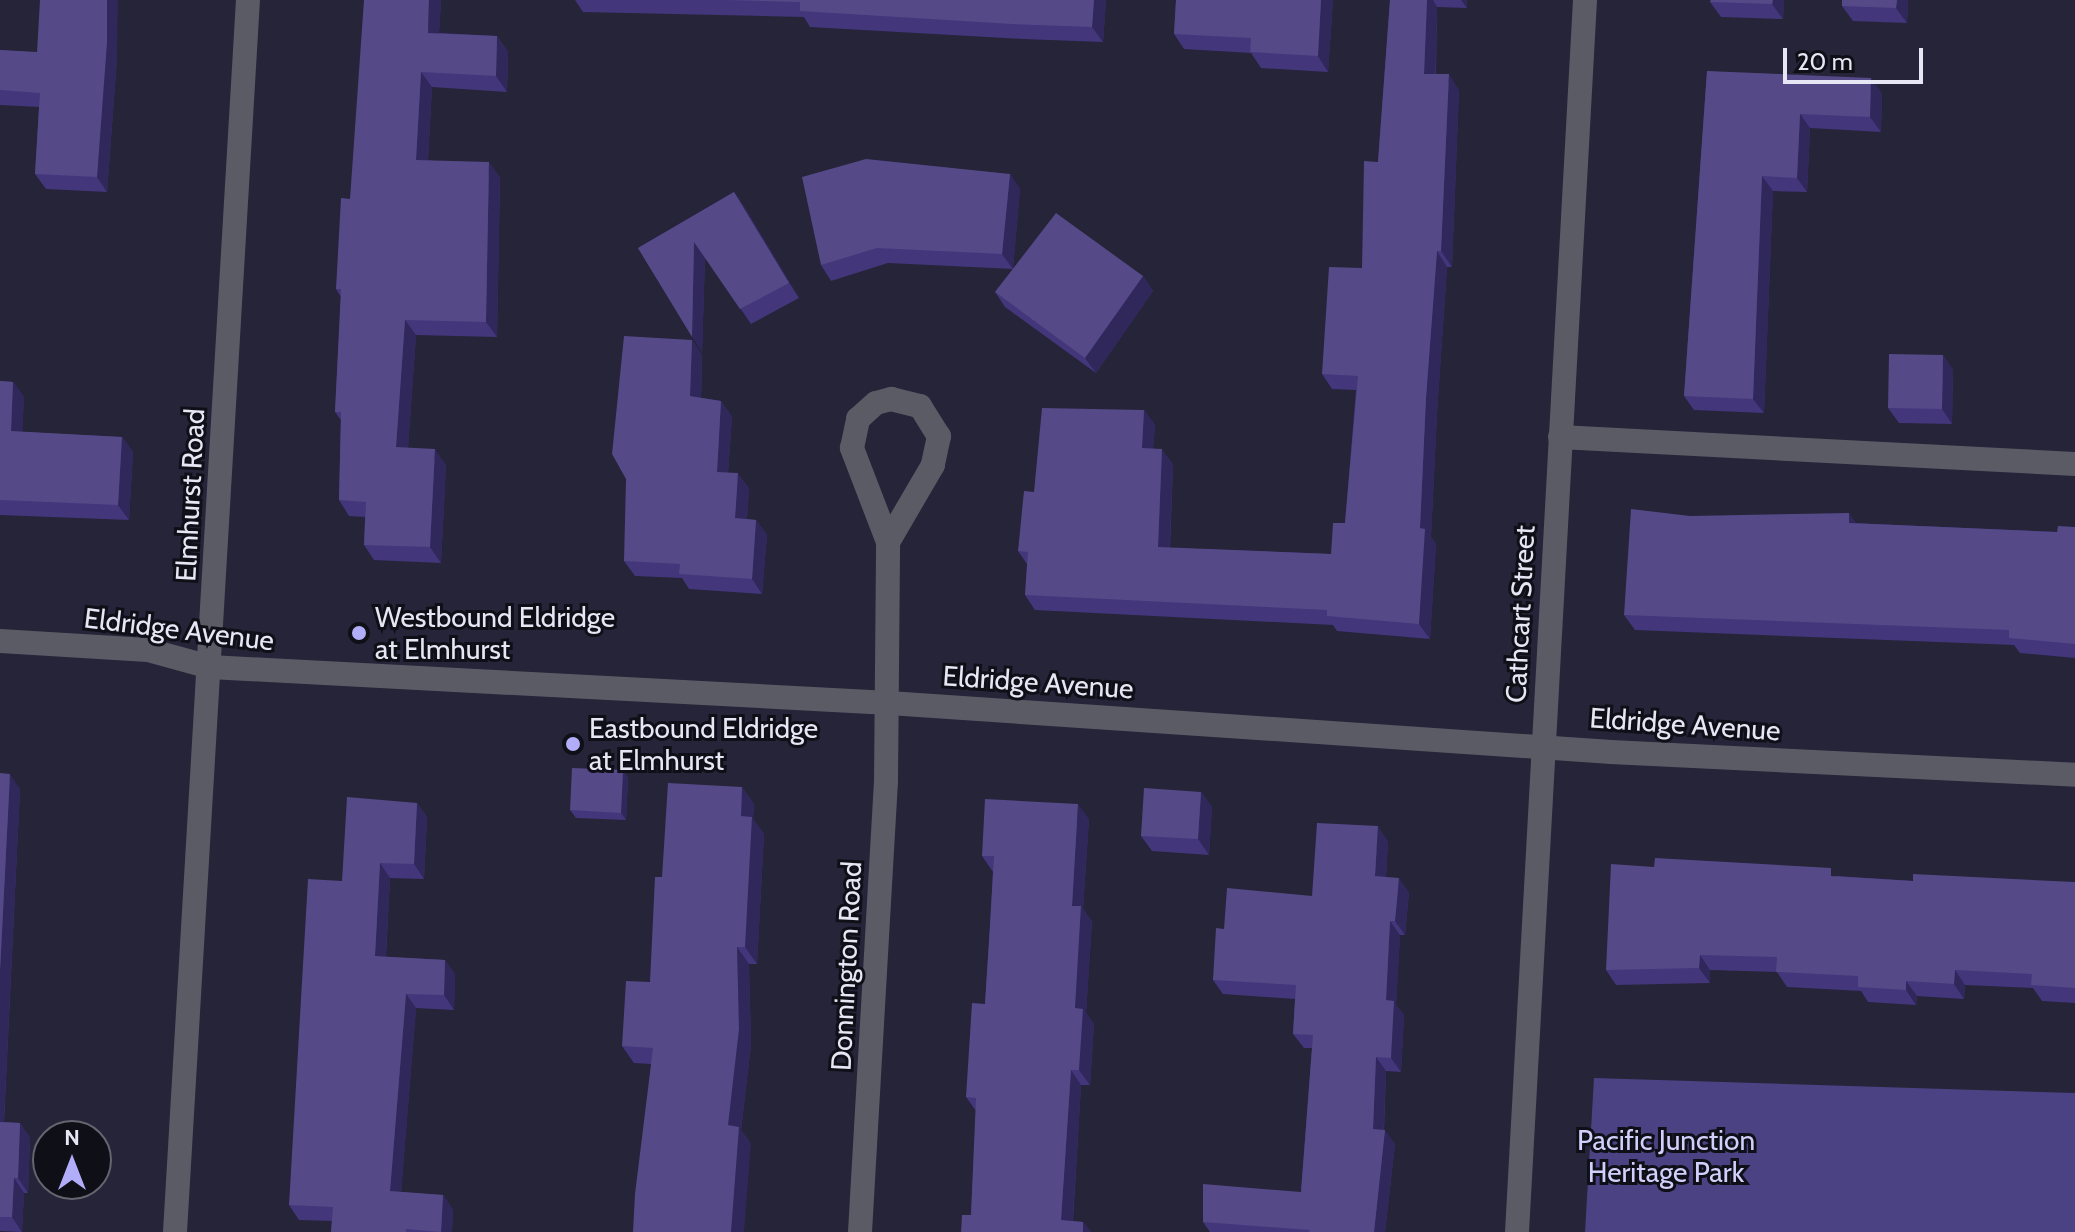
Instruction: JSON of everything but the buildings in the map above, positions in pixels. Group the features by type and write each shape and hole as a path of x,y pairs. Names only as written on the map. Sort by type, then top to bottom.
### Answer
{"street":[{"name":"Elmhurst Road","path":"175,1232 248,0"},
{"name":"Cathcart Street","path":"1517,1232 1585,0"},
{"path":"906,399 931,417 939,451 888,542 857,463 853,434 858,419 876,403 906,399"},
{"path":"1560,437 2075,464"},
{"name":"Donnington Road","path":"860,1232 889,703 884,622 888,542"},
{"name":"Eldridge Avenue","path":"0,641 148,650 210,667 889,703 1543,744 1611,752 2075,775"}],"green space":[{"name":"Pacific Junction Heritage Park","path":"1594,1078 2075,1093 2075,1232 1585,1232"}],"place":[{"name":"Westbound Eldridge at Elmhurst","path":"359,633"},
{"name":"Eastbound Eldridge at Elmhurst","path":"573,744"}]}
